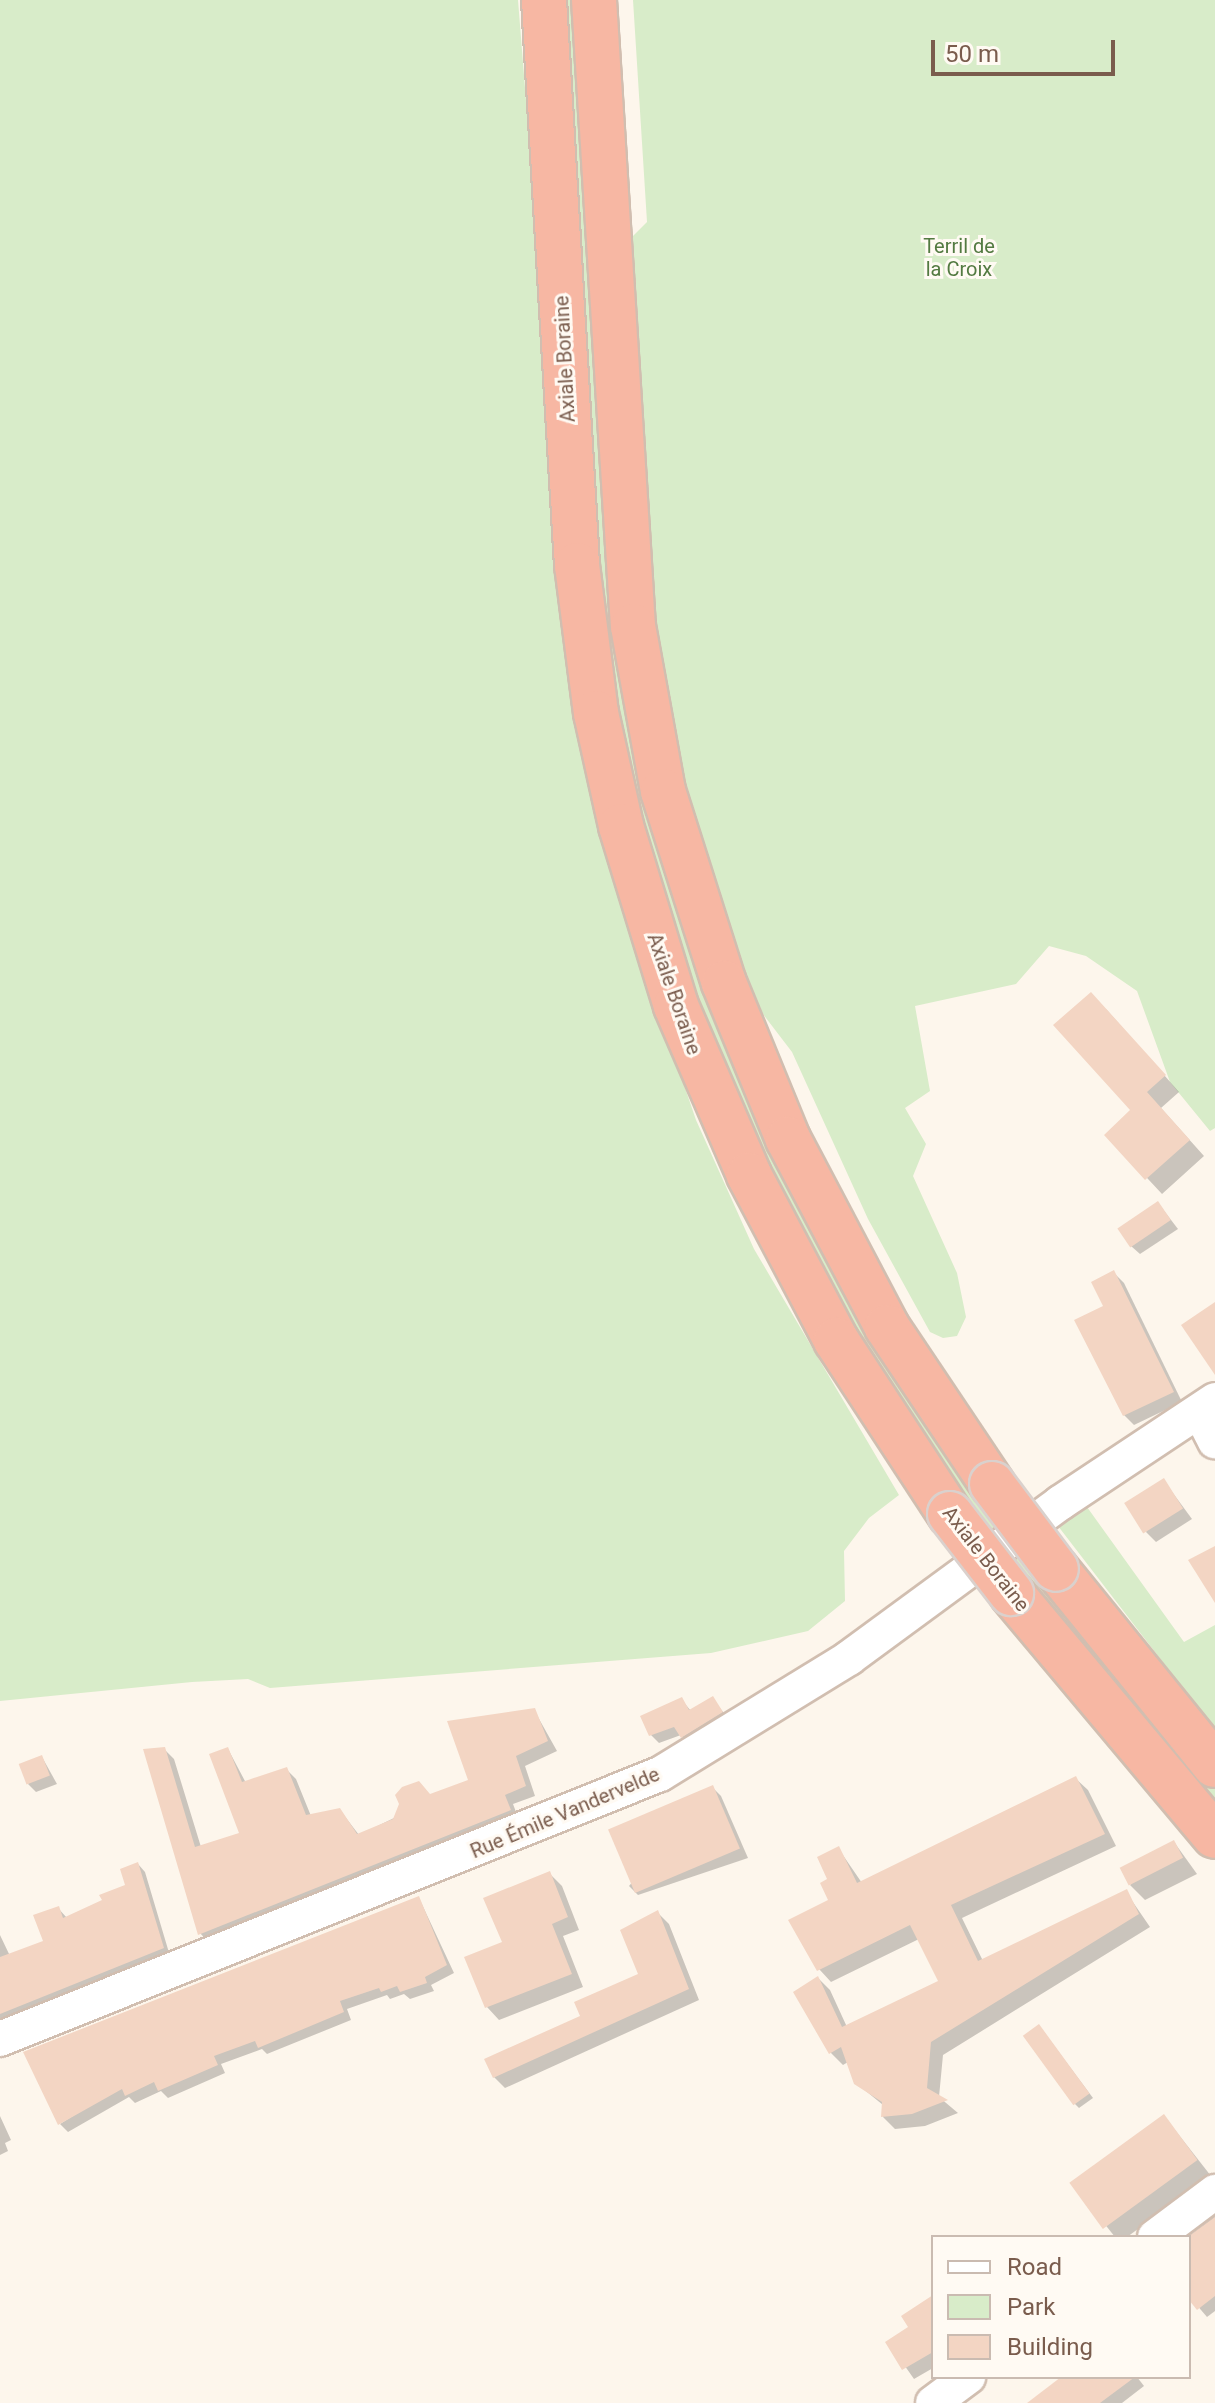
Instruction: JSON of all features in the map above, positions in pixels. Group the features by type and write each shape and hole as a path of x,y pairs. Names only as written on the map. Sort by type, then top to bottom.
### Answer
{"highway":[{"name":"Axiale Boraine","path":"544,0 578,579 596,713 621,826 676,1006 749,1175 836,1340 950,1514 1011,1593 1215,1836"},
{"path":"594,0 633,626 667,804 724,983 788,1139 887,1327 992,1484 1056,1569 1215,1765"}],"street":[{"name":"Rue Émile Vandervelde","path":"0,2039 660,1774 815,1681 1060,1503 1210,1418"},
{"path":"1158,2235 1215,2192"},
{"path":"933,2403 965,2379"}],"green space":[{"path":"0,0 518,0 549,388 657,1006 696,1120 754,1249 899,1495 869,1518 844,1551 845,1601 808,1631 711,1653 270,1688 248,1679 192,1682 0,1701"},
{"path":"558,0 581,0 613,570 764,1119 1215,1783 1215,1809 1016,1576 864,1362 695,1016 606,690"},
{"name":"Terril de la Croix","path":"633,0 1215,0 1215,1128 1210,1131 1170,1082 1137,991 1086,956 1049,946 1016,984 915,1006 930,1091 905,1108 926,1144 913,1176 957,1273 966,1317 957,1336 943,1338 930,1332 868,1219 792,1052 743,988 696,849 649,637 626,243 647,222"},
{"path":"1087,1507 1184,1642 1215,1625 1215,1730 1058,1526"}],"building":[{"path":"1091,992 1166,1075 1147,1092 1190,1140 1145,1180 1104,1135 1130,1110 1053,1025"},
{"path":"1158,1201 1171,1220 1130,1247 1117,1228"},
{"path":"1114,1270 1174,1392 1123,1416 1074,1320 1103,1306 1091,1282"},
{"path":"1215,1302 1215,1375 1181,1325"},
{"path":"1164,1478 1183,1509 1143,1533 1124,1503"},
{"path":"1215,1546 1215,1603 1188,1560"},
{"path":"713,1696 723,1712 681,1738 674,1727 649,1736 640,1716 682,1697 689,1710"},
{"path":"535,1708 548,1741 516,1756 526,1786 505,1795 511,1810 198,1935 143,1749 165,1747 195,1847 239,1833 209,1754 228,1747 242,1782 287,1767 306,1815 340,1808 357,1834 393,1819 399,1804 395,1795 402,1787 419,1781 430,1794 468,1780 447,1721"},
{"path":"42,1755 50,1776 27,1784 19,1764"},
{"path":"1076,1776 1105,1834 951,1905 978,1961 1127,1889 1139,1914 931,2042 927,2088 948,2100 912,2114 881,2117 882,2102 854,2084 841,2047 829,2054 793,1992 818,1976 842,2027 938,1981 910,1925 817,1971 788,1920 828,1900 820,1883 827,1879 817,1857 839,1846 857,1883"},
{"path":"713,1785 740,1849 635,1893 608,1830"},
{"path":"1174,1840 1183,1858 1129,1886 1120,1868"},
{"path":"138,1862 164,1948 0,2014 0,1957 43,1941 33,1915 59,1906 63,1918 102,1900 99,1895 125,1885 120,1869"},
{"path":"550,1871 568,1917 552,1924 572,1974 485,2008 464,1957 502,1942 483,1898"},
{"path":"419,1896 447,1965 425,1977 427,1983 400,1992 397,1986 381,1992 379,1988 340,2001 344,2012 258,2048 255,2041 214,2056 218,2065 158,2091 154,2082 125,2096 122,2089 58,2125 23,2052"},
{"path":"658,1910 689,1989 493,2078 484,2059 580,2016 574,2002 638,1974 620,1930"},
{"path":"1039,2024 1090,2094 1073,2105 1023,2036"},
{"path":"1164,2114 1198,2160 1103,2229 1069,2183"},
{"path":"1215,2217 1215,2296 1197,2310 1191,2302 1190,2235"},
{"path":"931,2296 931,2353 902,2370 885,2342 908,2327 901,2316"},
{"path":"1058,2379 1132,2379 1100,2403 1027,2403"}]}
